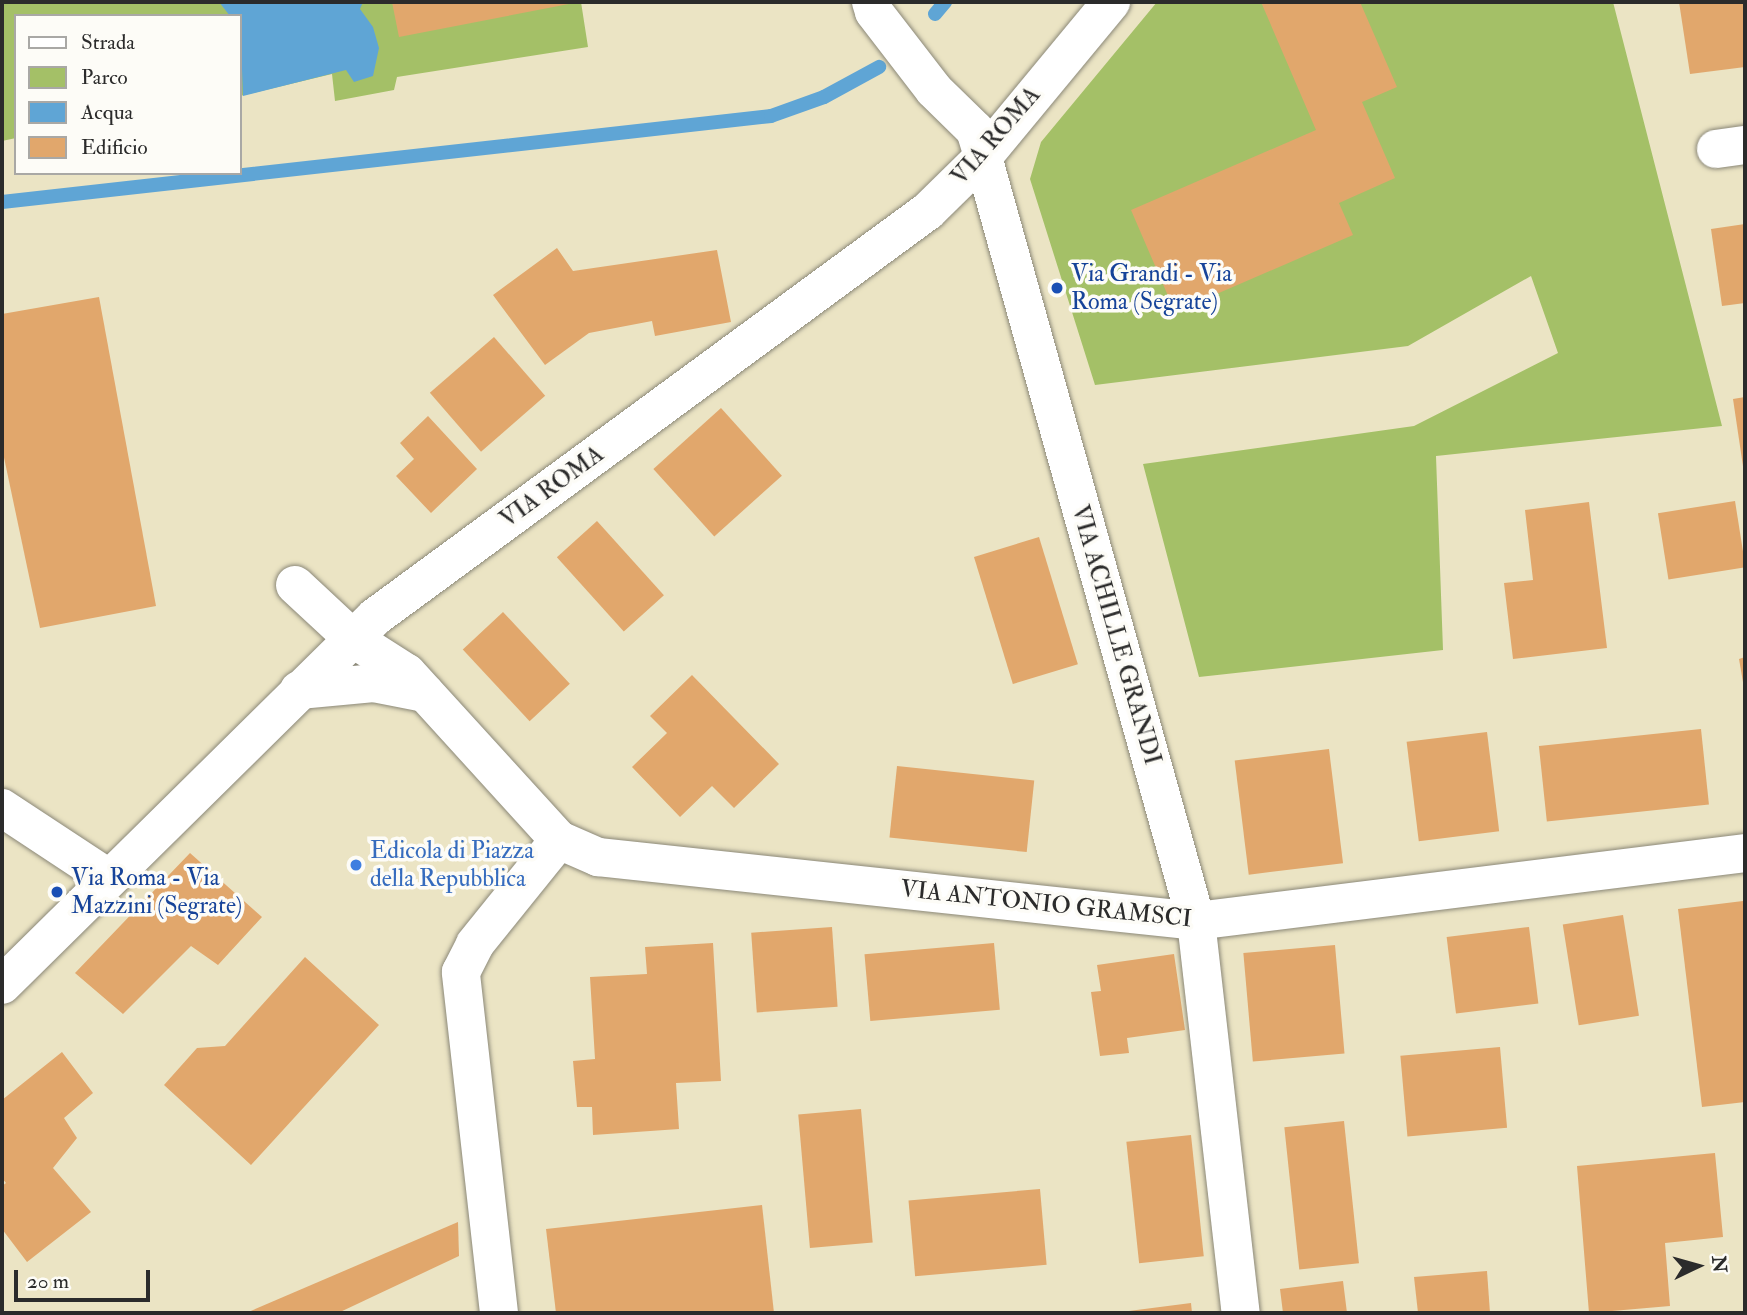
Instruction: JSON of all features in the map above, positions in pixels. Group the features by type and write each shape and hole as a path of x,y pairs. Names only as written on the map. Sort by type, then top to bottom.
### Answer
{"street":[{"name":"VIA ACHILLE GRANDI","path":"871,2 874,12 933,90 975,130 983,157 1196,921 1241,1313"},
{"name":"VIA ROMA","path":"2,985 375,617 928,211 983,157 1111,2"},
{"path":"295,585 352,638 399,667 427,694 559,840 475,944 461,972 499,1313"},
{"path":"299,690 374,683 427,694"},
{"path":"2,808 108,878"},
{"name":"VIA ANTONIO GRAMSCI","path":"559,840 598,857 1196,921 1745,853"}],"green space":[{"path":"2,2 581,2 588,47 397,77 394,90 335,101 332,74 242,96 242,14 14,14 14,138 2,141"},
{"path":"1157,2 1613,2 1722,426 1436,456 1443,650 1199,677 1143,464 1414,426 1558,353 1531,276 1408,346 1095,385 1030,179 1041,142"}],"water":[{"path":"219,2 363,2 360,9 373,27 379,48 373,76 354,82 346,70 243,96 242,14 228,14"}],"building":[{"path":"392,2 574,2 574,3 399,37"},
{"path":"1261,2 1360,2 1397,87 1362,102 1395,178 1339,203 1353,235 1175,312 1131,210 1316,130"},
{"path":"1679,2 1745,2 1745,67 1690,74"},
{"path":"1745,224 1745,303 1722,306 1711,229"},
{"path":"557,248 573,271 717,250 731,322 655,336 652,321 589,333 545,365 493,295"},
{"path":"99,297 156,606 40,628 2,448 2,314"},
{"path":"494,337 545,396 481,452 430,393"},
{"path":"1745,397 1745,473 1744,473 1733,399"},
{"path":"721,408 782,476 714,537 653,469"},
{"path":"428,416 477,469 431,513 396,476 414,459 400,443"},
{"path":"1735,501 1745,567 1668,579 1658,513"},
{"path":"1589,502 1607,648 1513,659 1504,583 1533,580 1525,510"},
{"path":"597,521 664,595 624,631 557,557"},
{"path":"1039,537 1078,664 1013,684 974,557"},
{"path":"503,612 570,684 530,721 463,650"},
{"path":"1745,657 1745,687 1744,688 1739,659"},
{"path":"692,675 779,764 734,808 712,786 680,817 632,767 667,733 650,716"},
{"path":"1701,729 1709,805 1547,822 1539,746"},
{"path":"1487,732 1499,831 1419,841 1407,742"},
{"path":"1329,749 1343,863 1249,875 1235,761"},
{"path":"897,766 1034,780 1027,852 889,838"},
{"path":"190,853 262,917 218,965 191,946 123,1014 75,973"},
{"path":"1743,901 1745,1102 1702,1107 1678,909"},
{"path":"1623,915 1639,1016 1579,1025 1563,925"},
{"path":"832,927 838,1007 757,1012 751,933"},
{"path":"1529,927 1538,1003 1456,1014 1447,937"},
{"path":"713,943 721,1081 676,1083 679,1129 593,1135 592,1107 577,1107 573,1061 595,1059 590,977 647,974 645,947"},
{"path":"994,943 1000,1010 870,1021 864,954"},
{"path":"1335,945 1344,1054 1253,1062 1243,953"},
{"path":"1174,954 1185,1030 1127,1038 1129,1053 1100,1056 1091,992 1101,991 1097,965"},
{"path":"305,957 379,1025 251,1165 164,1085 197,1048 225,1046"},
{"path":"1500,1047 1507,1128 1407,1136 1400,1056"},
{"path":"62,1052 93,1093 64,1118 77,1138 53,1168 91,1212 27,1262 2,1229 2,1186 6,1183 2,1178 2,1100"},
{"path":"861,1109 873,1242 810,1248 798,1114"},
{"path":"1344,1121 1359,1263 1299,1269 1284,1127"},
{"path":"1191,1135 1204,1256 1139,1263 1126,1142"},
{"path":"1715,1153 1723,1237 1665,1243 1670,1306 1589,1313 1577,1166"},
{"path":"1040,1189 1047,1265 915,1276 909,1201"},
{"path":"762,1205 774,1313 556,1313 546,1229"},
{"path":"458,1222 459,1256 338,1313 246,1313"},
{"path":"1487,1271 1490,1313 1418,1313 1414,1277"},
{"path":"1343,1281 1347,1313 1283,1313 1280,1289"},
{"path":"1191,1303 1192,1313 1121,1313 1121,1312"}],"waterway":[{"path":"935,14 945,2"},
{"path":"2,202 771,116 824,97 879,67"}],"place":[{"name":"Via Grandi - Via Roma (Segrate)","path":"1057,288"},
{"name":"Edicola di Piazza della Repubblica","path":"356,865"},
{"name":"Via Roma - Via Mazzini (Segrate)","path":"57,892"}]}
